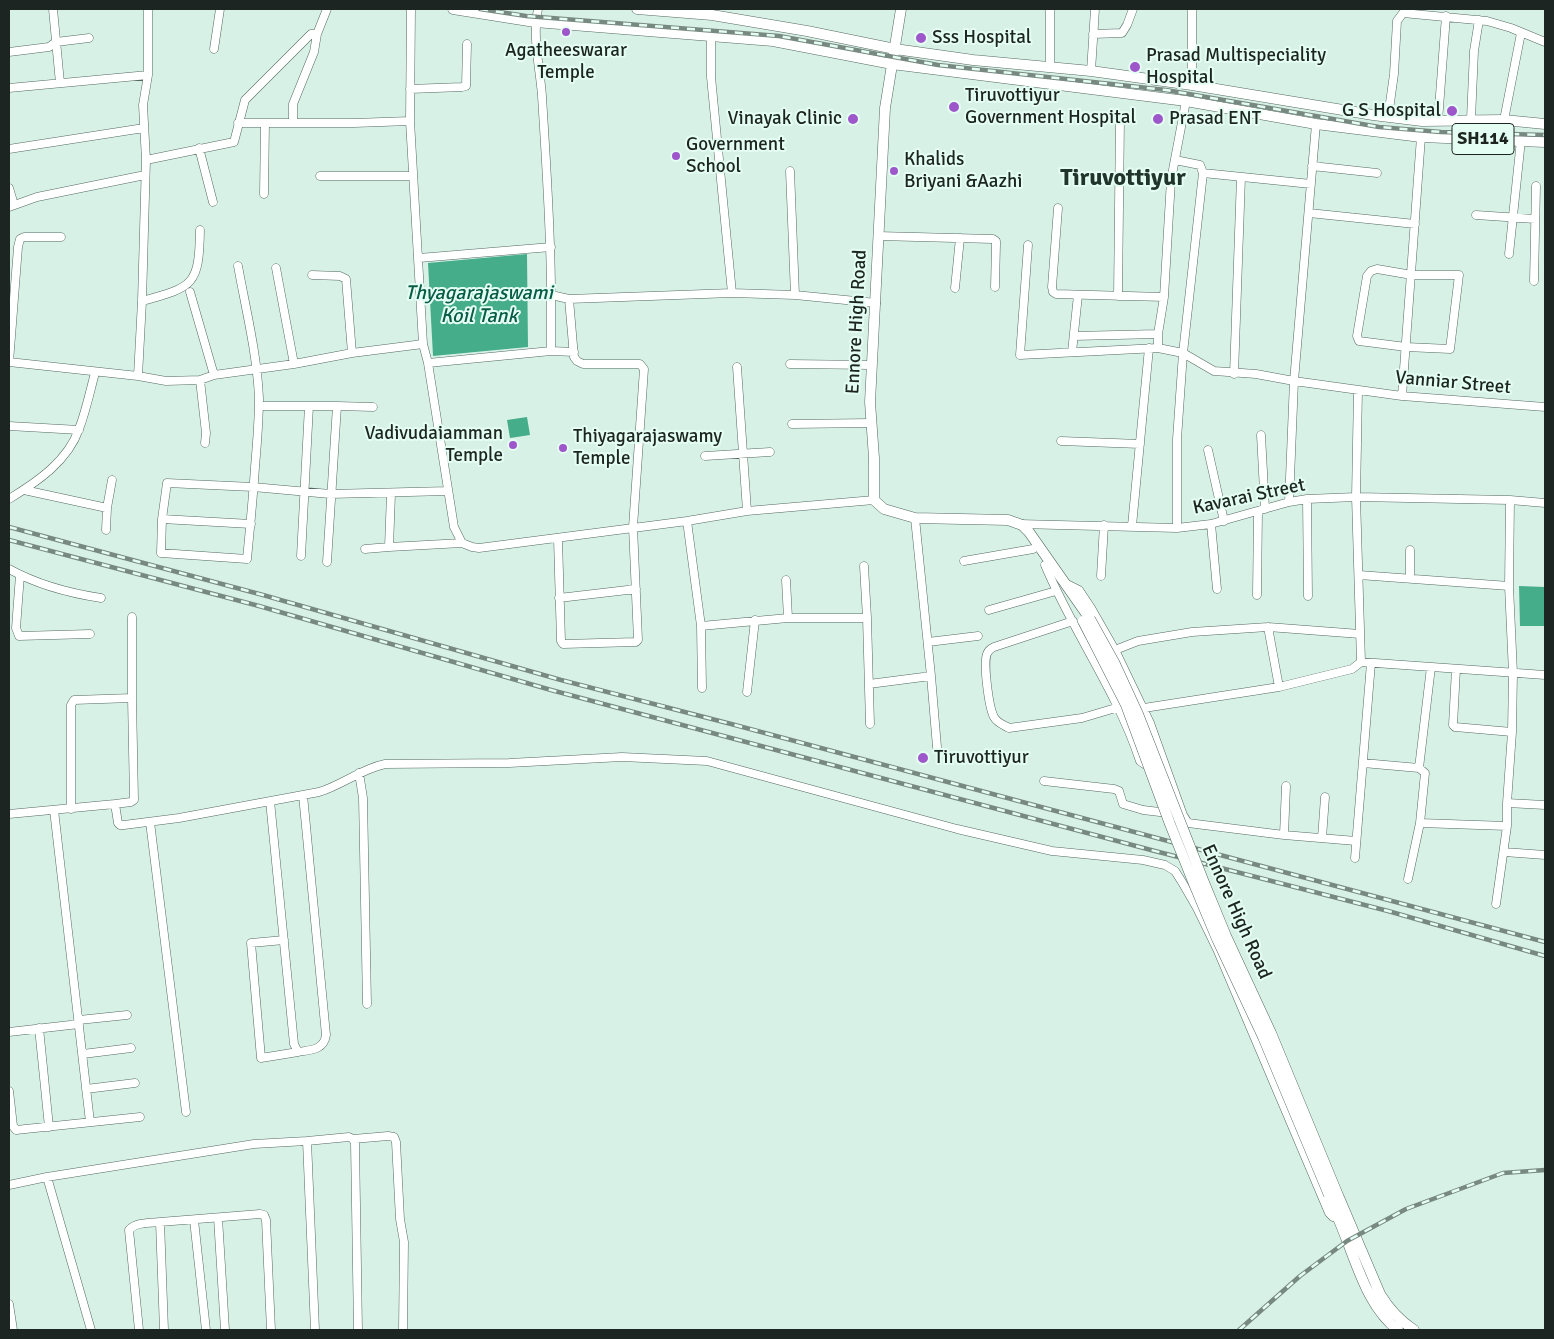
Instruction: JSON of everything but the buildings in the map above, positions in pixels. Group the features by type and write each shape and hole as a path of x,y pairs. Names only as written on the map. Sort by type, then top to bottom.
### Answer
{"main road":[{"name":"SH114","path":"453,9 535,22 772,41 892,64 1186,101 1316,124 1393,134 1421,137 1545,142"},
{"name":"SH114","path":"637,9 712,15 973,60 1091,71 1192,84 1391,117 1438,121 1504,120 1545,124"},
{"name":"Ennore High Road","path":"874,500 870,402 871,365 876,303 885,108 901,9"},
{"path":"1391,117 1393,134"},
{"path":"874,500 884,509 915,518 1014,523"},
{"name":"Ennore High Road","path":"1014,523 1065,590 1082,620"},
{"name":"Ennore High Road","path":"1014,523 1029,532 1065,583 1130,716 1170,824 1217,940 1333,1194 1361,1276 1373,1301 1383,1316 1398,1330"},
{"name":"Ennore High Road","path":"1342,1217 1388,1308 1400,1321 1414,1330"}],"street":[{"path":"53,9 60,83"},
{"path":"138,376 146,160 143,105 148,75 148,9"},
{"path":"214,48 220,9"},
{"path":"293,123 293,104 314,52 317,34 327,9"},
{"path":"411,9 410,121 423,344 428,362 454,527 462,543"},
{"path":"538,9 535,22 542,94 551,248 551,351"},
{"path":"1050,9 1050,67"},
{"path":"1091,71 1095,9"},
{"path":"1093,34 1122,33 1133,9"},
{"path":"1192,9 1192,84"},
{"path":"1391,117 1397,21 1402,13 1478,20 1511,28 1545,42"},
{"path":"1438,121 1446,16"},
{"path":"1471,119 1474,51 1478,20"},
{"path":"1504,120 1521,33"},
{"path":"146,160 234,142 245,100 311,34 317,34"},
{"path":"711,37 711,77 732,293"},
{"path":"9,52 49,47 56,42 89,38"},
{"path":"410,89 462,88 466,86 467,44"},
{"path":"9,88 148,75"},
{"path":"1158,348 1158,334 1164,297 1171,180 1186,101"},
{"path":"1118,296 1120,118"},
{"path":"238,123 410,121"},
{"path":"264,194 265,123"},
{"path":"1288,502 1294,381 1316,124"},
{"path":"9,149 144,128"},
{"path":"1402,396 1421,137"},
{"path":"1509,254 1521,140"},
{"path":"199,148 213,202"},
{"path":"1175,160 1200,165 1203,173 1183,353 1177,439 1177,528"},
{"path":"1312,166 1377,174"},
{"path":"790,171 794,295"},
{"path":"1203,173 1311,184"},
{"path":"9,188 11,206 37,197 145,175"},
{"path":"320,176 413,176"},
{"path":"1234,374 1241,177"},
{"path":"1534,281 1536,186"},
{"path":"1536,202 1545,202"},
{"path":"1058,208 1053,292 1056,294 1078,295 1164,297"},
{"path":"1309,213 1415,224"},
{"path":"1476,215 1535,219"},
{"path":"142,301 189,284 196,272 198,263 200,230"},
{"path":"878,236 993,239 996,241 995,287"},
{"path":"61,237 24,237 20,239 9,362 95,373 138,376 166,381 200,380 214,375 294,364 352,353 423,344"},
{"path":"955,288 960,238"},
{"name":"Vanniar Street","path":"1028,245 1020,355 1158,348 1183,353 1214,371 1234,374 1256,374 1402,396 1545,407"},
{"path":"419,258 551,248"},
{"path":"238,266 256,369 259,406 254,487 247,559 161,553 162,519 167,483 254,487 330,494 391,494 448,491"},
{"path":"276,268 294,364"},
{"path":"1377,269 1412,275 1459,276 1450,349 1406,347 1359,341 1357,336 1367,276 1377,269"},
{"path":"312,275 345,277 352,353"},
{"path":"190,292 214,375"},
{"path":"551,295 569,299 732,293 794,295 876,303"},
{"path":"1072,352 1078,295"},
{"path":"558,539 559,598 563,644 636,642 639,638 633,527 644,366 640,364 582,364 577,361 574,352 569,299"},
{"path":"1074,336 1158,334"},
{"path":"1132,526 1149,348"},
{"path":"428,362 551,351 574,352"},
{"path":"790,364 871,365"},
{"path":"737,367 747,511"},
{"path":"9,499 47,473 68,450 79,430 95,373"},
{"path":"200,380 206,433 205,444"},
{"path":"1358,390 1356,497 1361,662"},
{"path":"259,406 373,407"},
{"path":"301,556 309,406"},
{"path":"327,562 337,406"},
{"path":"792,424 871,424"},
{"path":"9,426 79,430"},
{"path":"1258,595 1262,510 1261,434"},
{"path":"1061,441 1140,444"},
{"path":"1208,450 1224,521"},
{"path":"705,456 770,452"},
{"path":"106,530 107,508 112,480"},
{"path":"24,490 107,508"},
{"path":"390,547 391,494"},
{"name":"Kavarai Street","path":"1014,523 1177,528 1224,521 1288,502 1307,499 1356,497 1510,500 1545,503"},
{"path":"1307,499 1308,596"},
{"path":"365,549 462,543 479,548 558,539 747,511 874,500"},
{"path":"1496,904 1507,826 1512,732 1509,586 1510,500"},
{"path":"915,518 932,676 937,747"},
{"path":"162,519 251,524"},
{"path":"688,521 701,626 702,688"},
{"path":"1211,524 1217,588"},
{"path":"1102,576 1104,525"},
{"path":"964,561 1034,549"},
{"path":"1410,550 1410,578"},
{"path":"1045,565 1056,591 1082,620 1131,735 1140,761 1144,764 1162,760"},
{"path":"864,566 870,724"},
{"path":"9,569 66,592 101,598"},
{"path":"20,575 16,628 19,636 90,634"},
{"path":"1359,575 1509,586"},
{"path":"786,580 788,618"},
{"path":"1065,583 1079,590 1115,650 1144,708 1186,820 1192,824 1356,841"},
{"path":"559,598 636,589"},
{"path":"989,610 1056,591"},
{"path":"9,814 71,809 131,802 134,800 132,617"},
{"path":"701,626 788,618 867,618"},
{"path":"747,692 755,620"},
{"path":"1082,620 994,647 988,652 985,660 987,685 994,717 1000,724 1010,728 1082,718 1119,708"},
{"path":"1115,650 1138,641 1192,632 1268,627 1360,634"},
{"path":"1268,627 1279,687"},
{"path":"928,642 978,636"},
{"path":"1144,708 1279,687 1352,669 1361,662 1545,675"},
{"path":"1355,858 1372,663"},
{"path":"1419,768 1432,667"},
{"path":"1456,669 1453,725 1455,727 1512,732"},
{"path":"869,684 932,676"},
{"path":"71,809 72,702 74,700 132,698"},
{"path":"115,804 119,825 150,822 303,795 331,788 375,766 395,764 509,763 622,757 707,761 956,829 1052,851 1142,860 1166,866 1175,871 1197,908 1264,1057 1327,1207 1333,1217 1342,1217"},
{"path":"1363,763 1419,768 1425,773 1420,823 1408,879"},
{"path":"359,773 363,798 367,1004"},
{"path":"1044,781 1120,790 1124,804 1130,807 1183,814"},
{"path":"1284,835 1286,786"},
{"path":"284,940 250,943 261,1058 316,1050 324,1043 326,1035 303,795"},
{"path":"1322,838 1325,797"},
{"path":"270,801 294,1044 298,1052"},
{"path":"1507,803 1545,805"},
{"path":"54,810 90,1122"},
{"path":"150,822 186,1112"},
{"path":"1420,823 1507,826"},
{"path":"1504,852 1545,855"},
{"path":"9,1032 127,1014"},
{"path":"38,1028 49,1127"},
{"path":"83,1054 131,1048"},
{"path":"86,1089 135,1083"},
{"path":"9,1091 14,1129 17,1130 140,1117"},
{"path":"9,1185 254,1144 349,1137 353,1139 394,1137 396,1142 400,1219 404,1242 402,1330"},
{"path":"353,1139 357,1166 358,1330"},
{"path":"307,1140 315,1330"},
{"path":"48,1177 91,1330"},
{"path":"138,1330 129,1230 132,1226 260,1214 264,1215 266,1220 271,1330"},
{"path":"218,1218 225,1330"},
{"path":"194,1220 206,1330"},
{"path":"160,1222 164,1330"},
{"path":"9,1304 13,1330"}],"water":[{"name":"Thyagarajaswami Koil Tank","path":"527,254 528,347 433,356 428,263"},
{"path":"527,417 530,435 510,438 507,420"},
{"path":"1519,586 1545,587 1545,626 1520,626"}],"railway":[{"path":"480,9 526,16 779,36 938,65 1166,90 1379,127 1441,132 1545,135"},
{"path":"9,527 263,595 561,680 1545,942"},
{"path":"9,540 259,606 551,690 1151,850 1388,911 1545,956"},
{"path":"1239,1330 1300,1276 1347,1241 1406,1209 1503,1173 1545,1170"}],"place":[{"name":"Agatheeswarar Temple","path":"566,32"},
{"name":"Sss Hospital","path":"921,38"},
{"name":"Prasad Multispeciality Hospital","path":"1135,67"},
{"name":"Tiruvottiyur Government Hospital","path":"954,107"},
{"name":"G S Hospital","path":"1452,111"},
{"name":"Vinayak Clinic","path":"853,119"},
{"name":"Prasad ENT","path":"1158,119"},
{"name":"Government School","path":"676,156"},
{"name":"Khalids Briyani &Aazhi","path":"894,171"},
{"name":"Vadivudaiamman Temple","path":"513,445"},
{"name":"Thiyagarajaswamy Temple","path":"563,448"},
{"name":"Tiruvottiyur","path":"923,758"}],"district":[{"name":"Tiruvottiyur","path":"1123,179"}]}
